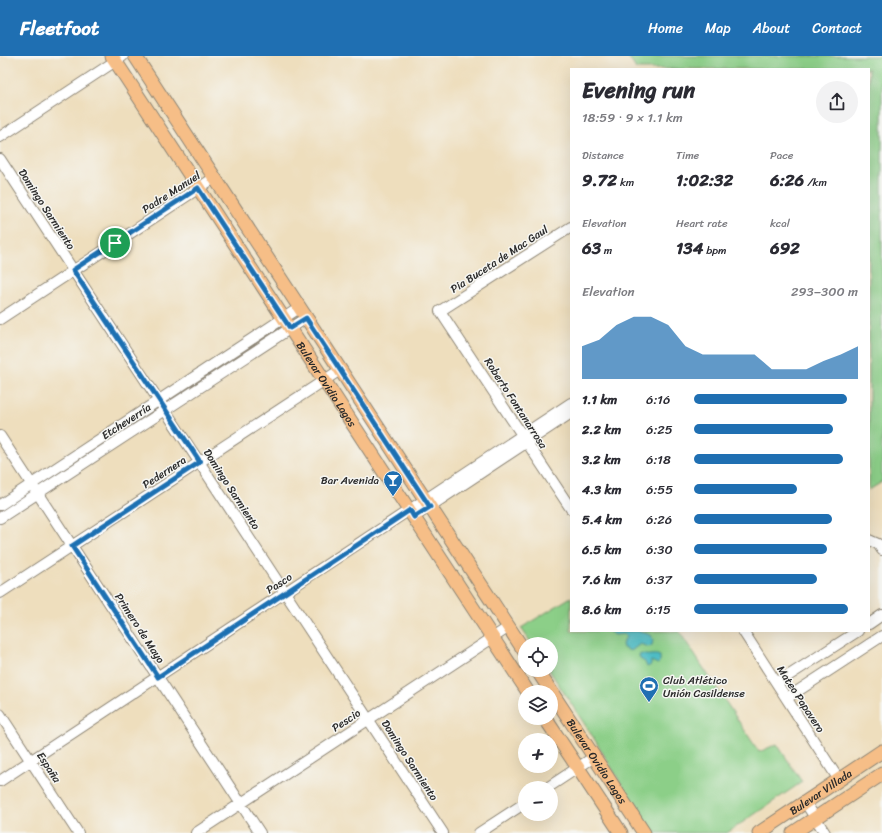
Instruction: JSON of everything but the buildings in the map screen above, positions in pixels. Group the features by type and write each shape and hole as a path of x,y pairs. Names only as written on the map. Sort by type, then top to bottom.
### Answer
{"main road":[{"name":"Bulevar Ovidio Lagos","path":"135,56 518,641"},
{"name":"Bulevar Ovidio Lagos","path":"117,58 198,188 523,685"},
{"name":"Bulevar Ovidio Lagos","path":"542,677 644,833"},
{"name":"Bulevar Ovidio Lagos","path":"550,725 621,833"},
{"name":"Bulevar Villada","path":"759,833 882,751"},
{"name":"Bulevar Villada","path":"793,833 882,774"}],"street":[{"path":"0,137 117,58"},
{"name":"Domingo Sarmiento","path":"0,159 443,833"},
{"name":"Padre Manuel","path":"0,319 214,178"},
{"name":"Pia Buceta de Mac Gaul","path":"440,310 570,228"},
{"name":"Roberto Fontanarrosa","path":"440,310 570,507"},
{"name":"Etcheverría","path":"0,504 159,400 303,313"},
{"name":"Etcheverría","path":"0,518 165,410 287,323"},
{"name":"Pedernera","path":"0,593 340,370"},
{"name":"Pasco","path":"0,781 285,593 412,514 525,439 570,405"},
{"name":"Pasco","path":"525,439 570,414"},
{"name":"Primero de Mayo","path":"0,436 260,833"},
{"path":"871,540 882,550"},
{"path":"870,623 882,615"},
{"name":"Pescio","path":"196,833 509,627"},
{"name":"Mateo Papavero","path":"744,632 839,780"},
{"path":"777,683 856,632"},
{"path":"787,698 882,636"},
{"name":"España","path":"0,714 78,833"},
{"path":"558,781 594,757"},
{"path":"805,802 824,833"},
{"path":"479,833 518,808"}],"green space":[{"path":"628,56 882,56 882,482 870,489 870,68 635,68"},
{"name":"Club Atlético Unión Casildense","path":"570,598 570,632 680,632 759,752 777,744 802,782 727,833 651,833 593,737 554,677 558,677 558,637 527,637 521,628"}],"water":[{"path":"610,632 641,632 651,635 653,640 652,645 649,647 640,644 631,651 623,648 622,644 626,637 624,634 615,635"},
{"path":"639,655 660,656 660,662 658,664 651,661 651,665 647,667 645,662 640,659"}],"place":[{"name":"Bar Avenida","path":"393,497"},
{"name":"Club Atlético Unión Casildense","path":"649,703"}],"route":[{"path":"198,188 290,328 306,318 430,507 414,517 410,510 158,677 72,546 200,462 73,270 115,243 198,188"}]}
